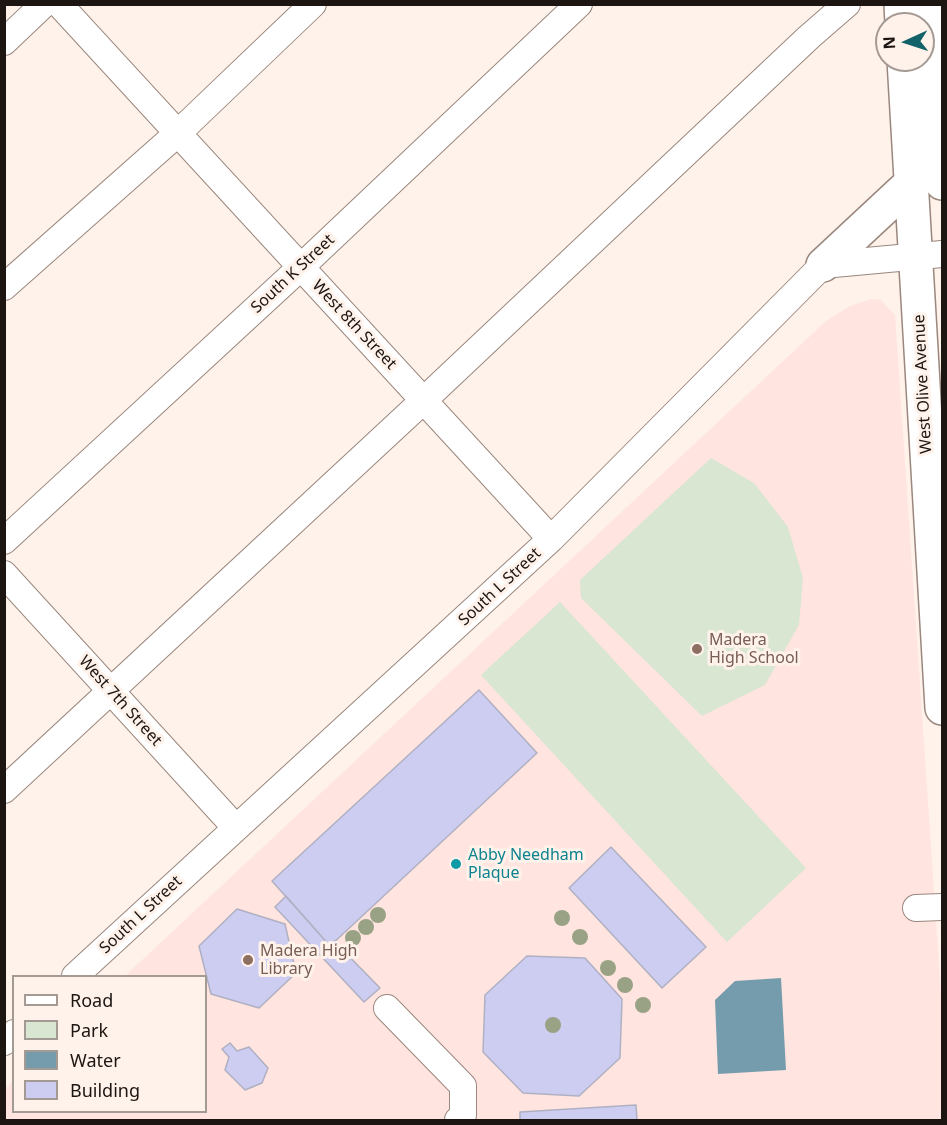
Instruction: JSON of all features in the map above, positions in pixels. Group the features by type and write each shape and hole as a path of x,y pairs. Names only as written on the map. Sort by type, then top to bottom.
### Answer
{"main road":[{"name":"West Olive Avenue","path":"932,4 927,183 942,708"},
{"name":"West Olive Avenue","path":"906,72 927,183"},
{"path":"823,265 927,183"}],"street":[{"path":"4,42 45,4"},
{"name":"West 8th Street","path":"59,4 551,539"},
{"path":"4,287 177,133 313,4"},
{"name":"South K Street","path":"4,541 301,267 579,4"},
{"path":"4,790 847,4"},
{"path":"823,265 929,255"},
{"name":"South L Street","path":"76,975 551,539 823,265"},
{"name":"West 7th Street","path":"4,574 236,828"},
{"path":"916,908 942,907"},
{"path":"387,1008 463,1086 463,1115 458,1120"}],"shaded area":[{"name":"Madera High School","path":"871,299 881,300 895,315 942,1009 941,1120 5,1120 5,1089 12,1082 12,1113 207,1113 207,975 126,975 826,321 850,306"}],"green space":[{"path":"711,458 754,483 788,527 803,578 799,625 765,685 702,716 581,598 580,580"},
{"path":"560,602 806,868 727,942 481,675"}],"water":[{"path":"781,978 786,1070 718,1074 715,1000 735,981"}],"building":[{"path":"479,690 537,753 330,946 272,881"},
{"path":"611,847 706,947 662,988 569,888"},
{"path":"286,896 330,946 334,941 380,988 364,1002 275,907"},
{"name":"Madera High Library","path":"237,909 285,924 296,973 259,1008 211,994 199,946"},
{"path":"527,956 585,958 622,999 620,1058 579,1096 523,1093 483,1052 485,995"},
{"path":"230,1043 237,1051 249,1047 268,1068 262,1083 245,1090 225,1070 229,1057 222,1049"},
{"path":"636,1105 637,1120 520,1120 520,1112"}],"place":[{"name":"Madera High School","path":"697,649"},
{"name":"Abby Needham Plaque","path":"456,864"},
{"name":"Madera High Library","path":"248,960"}]}
